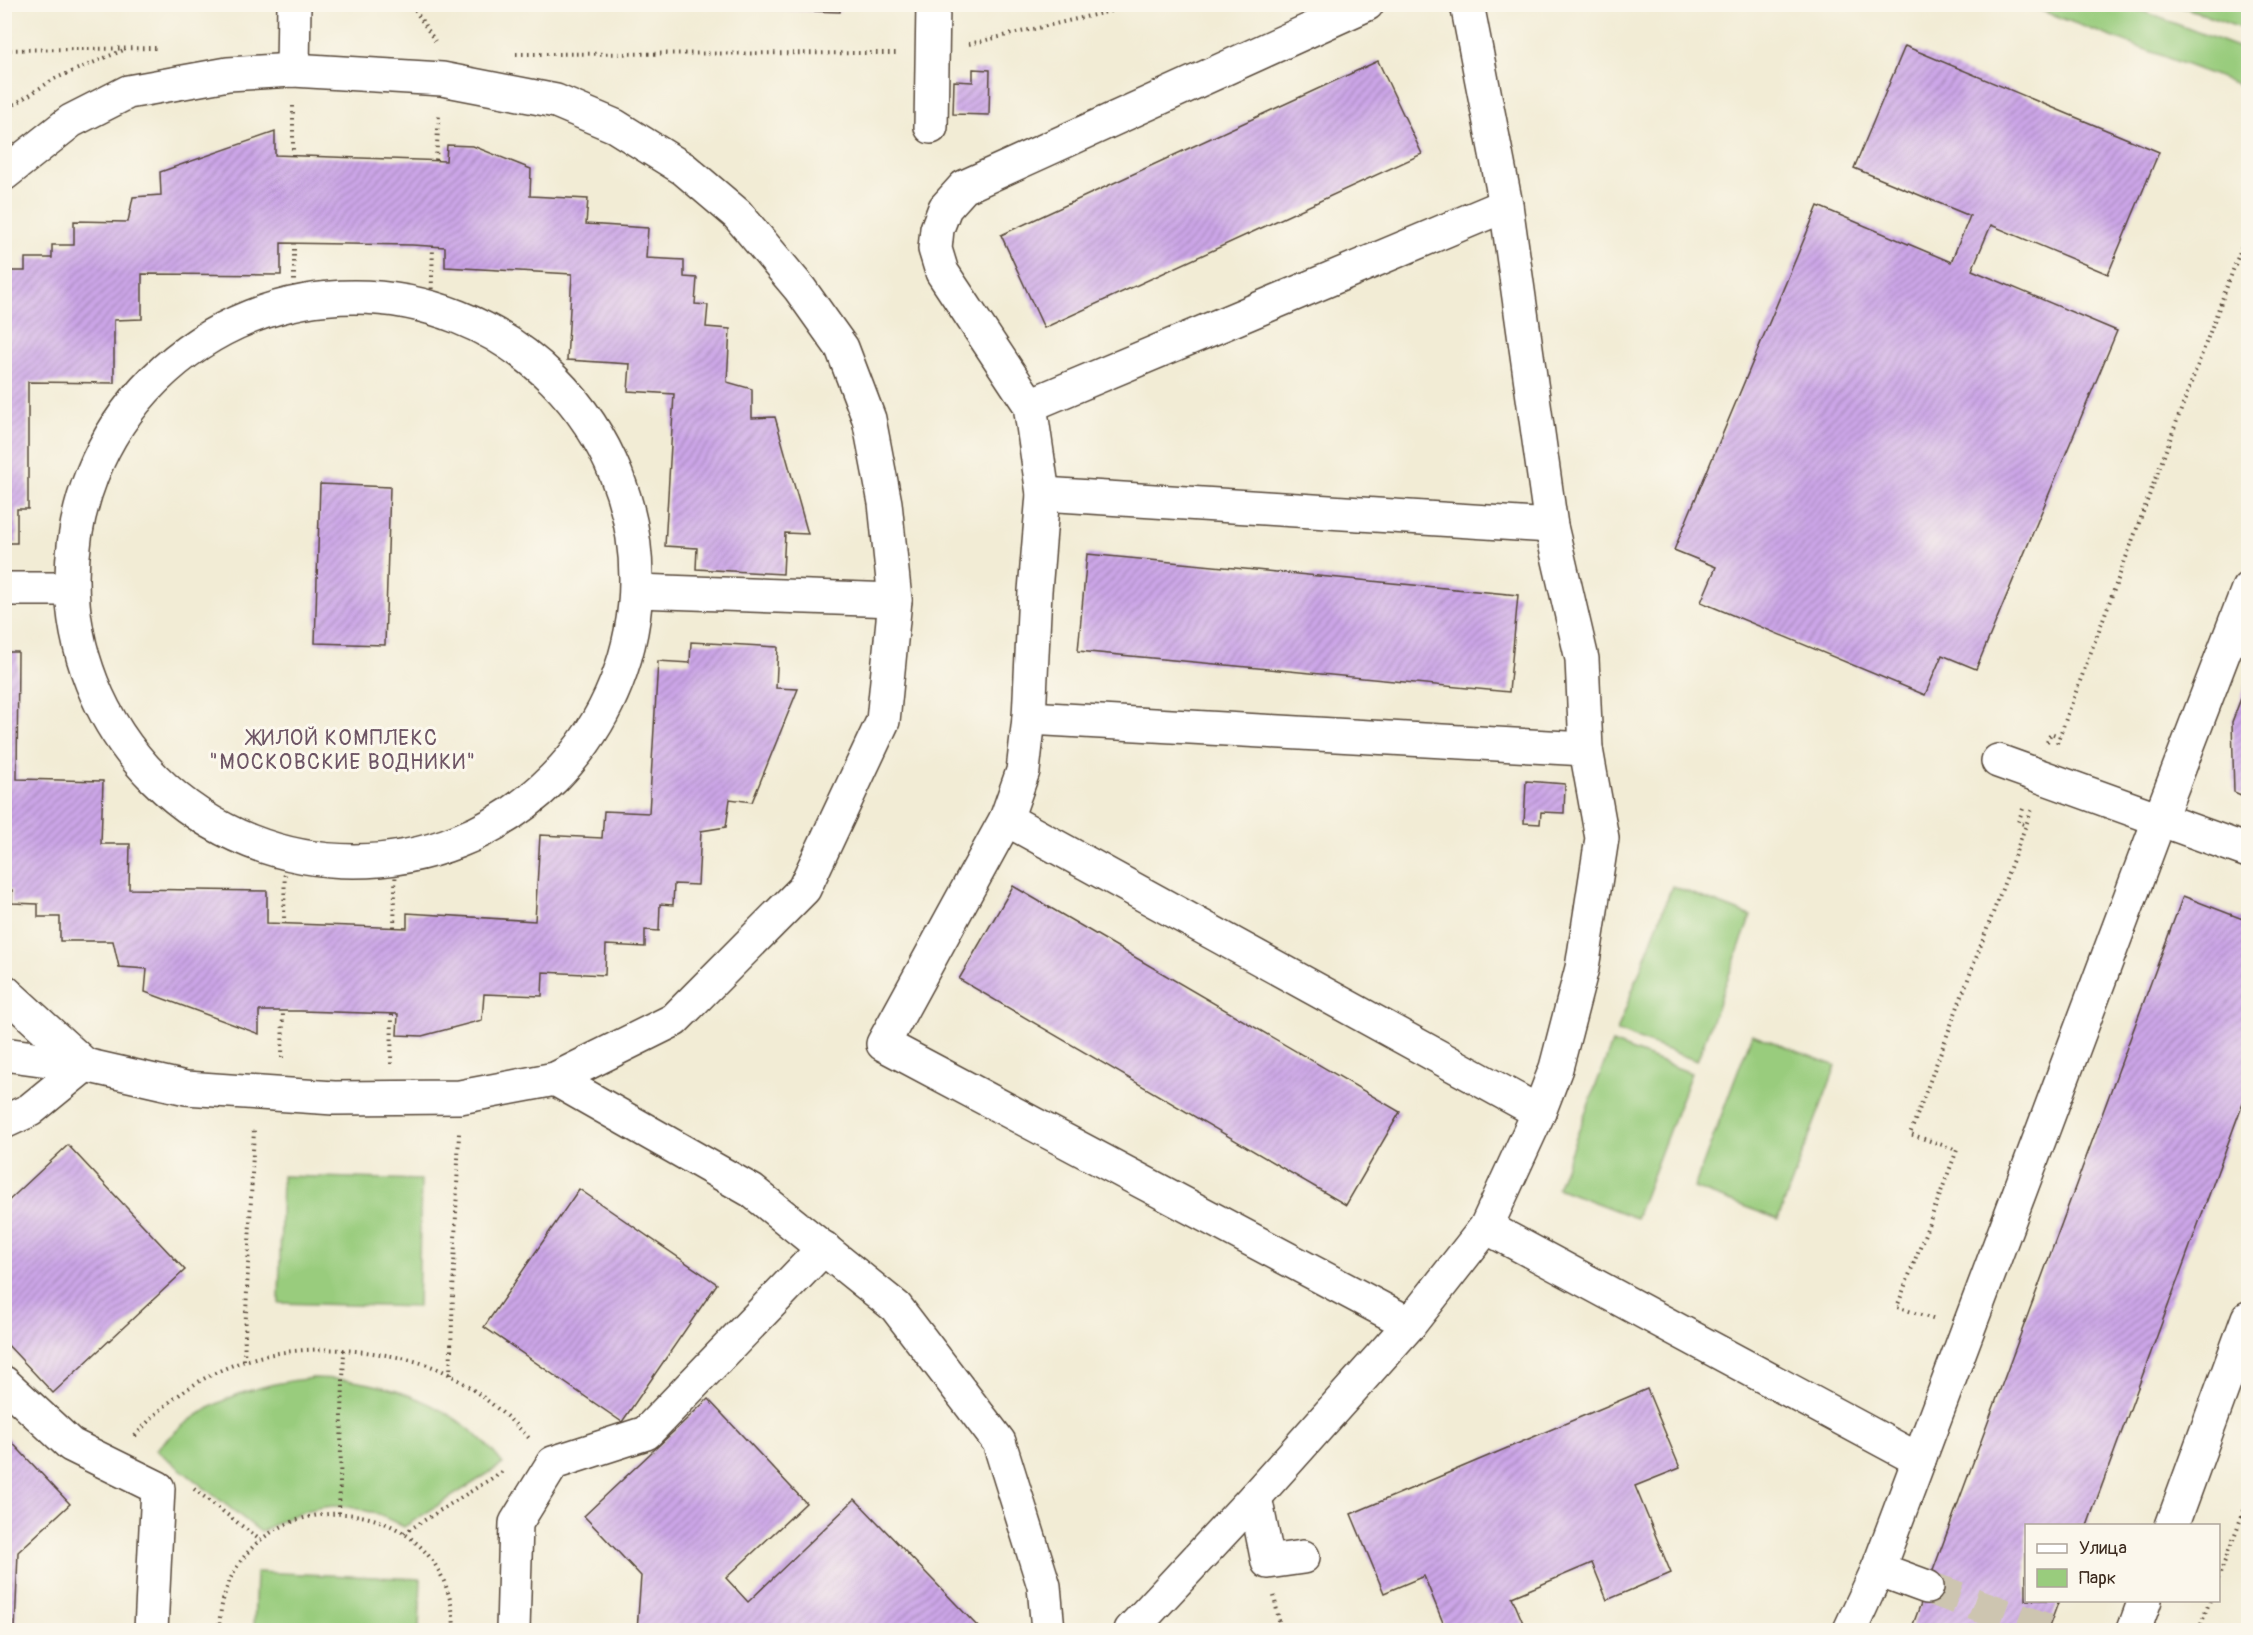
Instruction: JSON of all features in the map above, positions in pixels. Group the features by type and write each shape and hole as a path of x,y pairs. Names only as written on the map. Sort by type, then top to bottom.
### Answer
{"street":[{"path":"293,69 294,4"},
{"path":"931,127 933,4"},
{"path":"1367,4 964,187 945,208 937,229 935,249 942,272 1030,405 1043,494 1035,591 1029,717 1023,771 1006,819 883,1044 1410,1324"},
{"path":"1131,1630 1255,1497 1410,1324 1486,1227 1539,1112 1556,1068 1582,968 1602,838 1586,749 1582,659 1551,526 1506,205 1467,4"},
{"path":"4,174 71,121 128,92 228,74 293,69 442,79 556,100 615,126 684,170 737,214 800,289 842,348 869,419 885,503 895,600 883,721 804,889 674,1020 555,1079 460,1096 334,1098 186,1088 85,1065 4,1054"},
{"path":"1030,405 1506,205"},
{"path":"356,296 431,307 500,337 559,384 603,446 630,516 637,591 624,666 591,734 542,791 465,840 376,862 285,854 201,819 133,758 87,678 69,589 81,499 121,416 184,351 266,309 294,305 356,296"},
{"path":"1043,494 1551,526"},
{"path":"4,589 69,589"},
{"path":"1850,1630 1878,1569 2248,589"},
{"path":"637,591 895,600"},
{"path":"1029,717 1586,749"},
{"path":"1998,761 2248,851"},
{"path":"1006,819 1539,1112"},
{"path":"4,991 85,1065"},
{"path":"4,1122 30,1110 85,1065"},
{"path":"555,1079 752,1191 896,1307 999,1442 1044,1586 1048,1630"},
{"path":"1486,1227 1919,1460"},
{"path":"513,1630 516,1523 553,1463 646,1433 824,1248"},
{"path":"2173,1524 2248,1318"},
{"path":"4,1383 71,1445 158,1488 151,1630"},
{"path":"1255,1497 1268,1562 1304,1557"},
{"path":"1878,1569 1927,1587"},
{"path":"2134,1630 2144,1602"}],"path":[{"path":"968,44 1141,4"},
{"path":"415,10 438,46"},
{"path":"4,50 165,47"},
{"path":"4,111 54,79 129,48"},
{"path":"515,54 896,53"},
{"path":"293,69 293,156"},
{"path":"436,160 440,107"},
{"path":"2053,753 2248,230"},
{"path":"294,243 294,305"},
{"path":"431,307 433,247"},
{"path":"1967,1331 1898,1307 1957,1150 1910,1134 2036,800"},
{"path":"284,924 285,854"},
{"path":"394,927 396,857"},
{"path":"244,1360 268,1093 283,1011"},
{"path":"390,1097 392,1014"},
{"path":"450,1376 460,1096"},
{"path":"339,1513 344,1349"},
{"path":"114,1466 131,1440 152,1416 194,1383 244,1360 293,1350 344,1349 406,1358 450,1376 486,1400 514,1423 553,1463"},
{"path":"404,1533 510,1467"},
{"path":"2220,1574 2248,1500"},
{"path":"219,1630 222,1603 232,1578 246,1555 260,1540 287,1524 313,1515 339,1513 362,1515 404,1533 424,1551 438,1570 448,1592 454,1614 454,1630"},
{"path":"2199,1630 2209,1602"}],"green space":[{"path":"2026,5 2126,5 2248,51 2248,88"},
{"path":"2178,5 2248,5 2248,31"},
{"path":"1672,886 1751,916 1697,1061 1617,1031"},
{"path":"1752,1034 1836,1066 1778,1219 1694,1188"},
{"path":"1612,1043 1691,1073 1636,1218 1557,1188"},
{"path":"282,1176 421,1180 418,1307 279,1303"},
{"path":"313,1378 367,1383 418,1399 464,1425 485,1443 503,1464 404,1527 366,1511 332,1506 315,1508 298,1514 261,1532 156,1450 190,1420 227,1399 267,1386"},
{"path":"256,1572 421,1579 419,1630 254,1630"}],"building":[{"path":"747,4 840,4 840,12 747,9"},
{"path":"1905,46 2159,152 2108,274 1991,225 1972,270 2117,331 1976,669 1942,655 1925,695 1701,602 1716,567 1674,550 1818,206 1951,262 1970,216 1854,168"},
{"path":"1378,61 1422,154 1044,328 1001,235"},
{"path":"973,69 990,70 989,115 953,114 954,81 973,82"},
{"path":"275,132 275,155 446,161 447,145 473,146 531,169 530,196 588,199 586,224 648,228 646,258 684,260 684,277 697,278 695,304 708,305 706,327 730,329 727,382 752,389 752,418 775,417 808,534 785,533 783,574 696,569 697,548 665,546 674,394 628,391 630,364 567,360 572,274 445,267 445,247 412,245 281,243 281,275 142,274 142,319 114,320 114,383 28,382 28,509 17,509 17,543 4,543 4,309 8,309 8,271 25,271 25,258 52,258 52,245 74,245 74,221 128,222 133,197 161,195 160,172"},
{"path":"320,484 390,487 385,645 315,643"},
{"path":"1087,554 1518,595 1509,692 1078,651"},
{"path":"4,618 8,619 8,652 18,652 17,779 103,781 101,844 130,844 129,889 267,891 267,923 407,928 407,913 535,921 540,835 602,838 604,811 649,813 658,661 690,663 691,642 778,647 776,688 798,689 752,802 730,799 726,827 701,831 698,885 674,884 673,905 660,904 659,931 645,930 645,947 606,945 605,975 543,972 542,996 484,994 482,1020 422,1036 397,1035 398,1014 301,1011 259,1011 259,1034 145,992 147,969 119,967 113,941 60,941 60,917 38,917 38,904 12,903 12,890 4,890"},
{"path":"2248,680 2248,798 2234,792 2232,722"},
{"path":"1526,781 1565,784 1564,813 1541,812 1540,824 1524,823"},
{"path":"1013,886 1400,1112 1346,1205 959,979"},
{"path":"2183,896 2248,921 2248,1089 2088,1524 2025,1524 2025,1602 2058,1602 2048,1630 1911,1630"},
{"path":"68,1145 185,1270 53,1393 4,1341 4,1205"},
{"path":"579,1189 717,1284 622,1422 484,1327"},
{"path":"1647,1389 1680,1468 1635,1486 1671,1573 1607,1600 1592,1563 1512,1597 1526,1630 1446,1630 1424,1576 1384,1593 1351,1514"},
{"path":"708,1399 806,1503 726,1578 748,1602 855,1499 980,1629 637,1630 641,1576 584,1516"},
{"path":"4,1434 70,1504 18,1552 15,1630 4,1630"}],"tunnel":[{"path":"1927,1587 2047,1630"}],"district":[{"name":"ЖИЛОЙ КОМПЛЕКС \"МОСКОВСКИЕ ВОДНИКИ\"","path":"343,750"}]}
